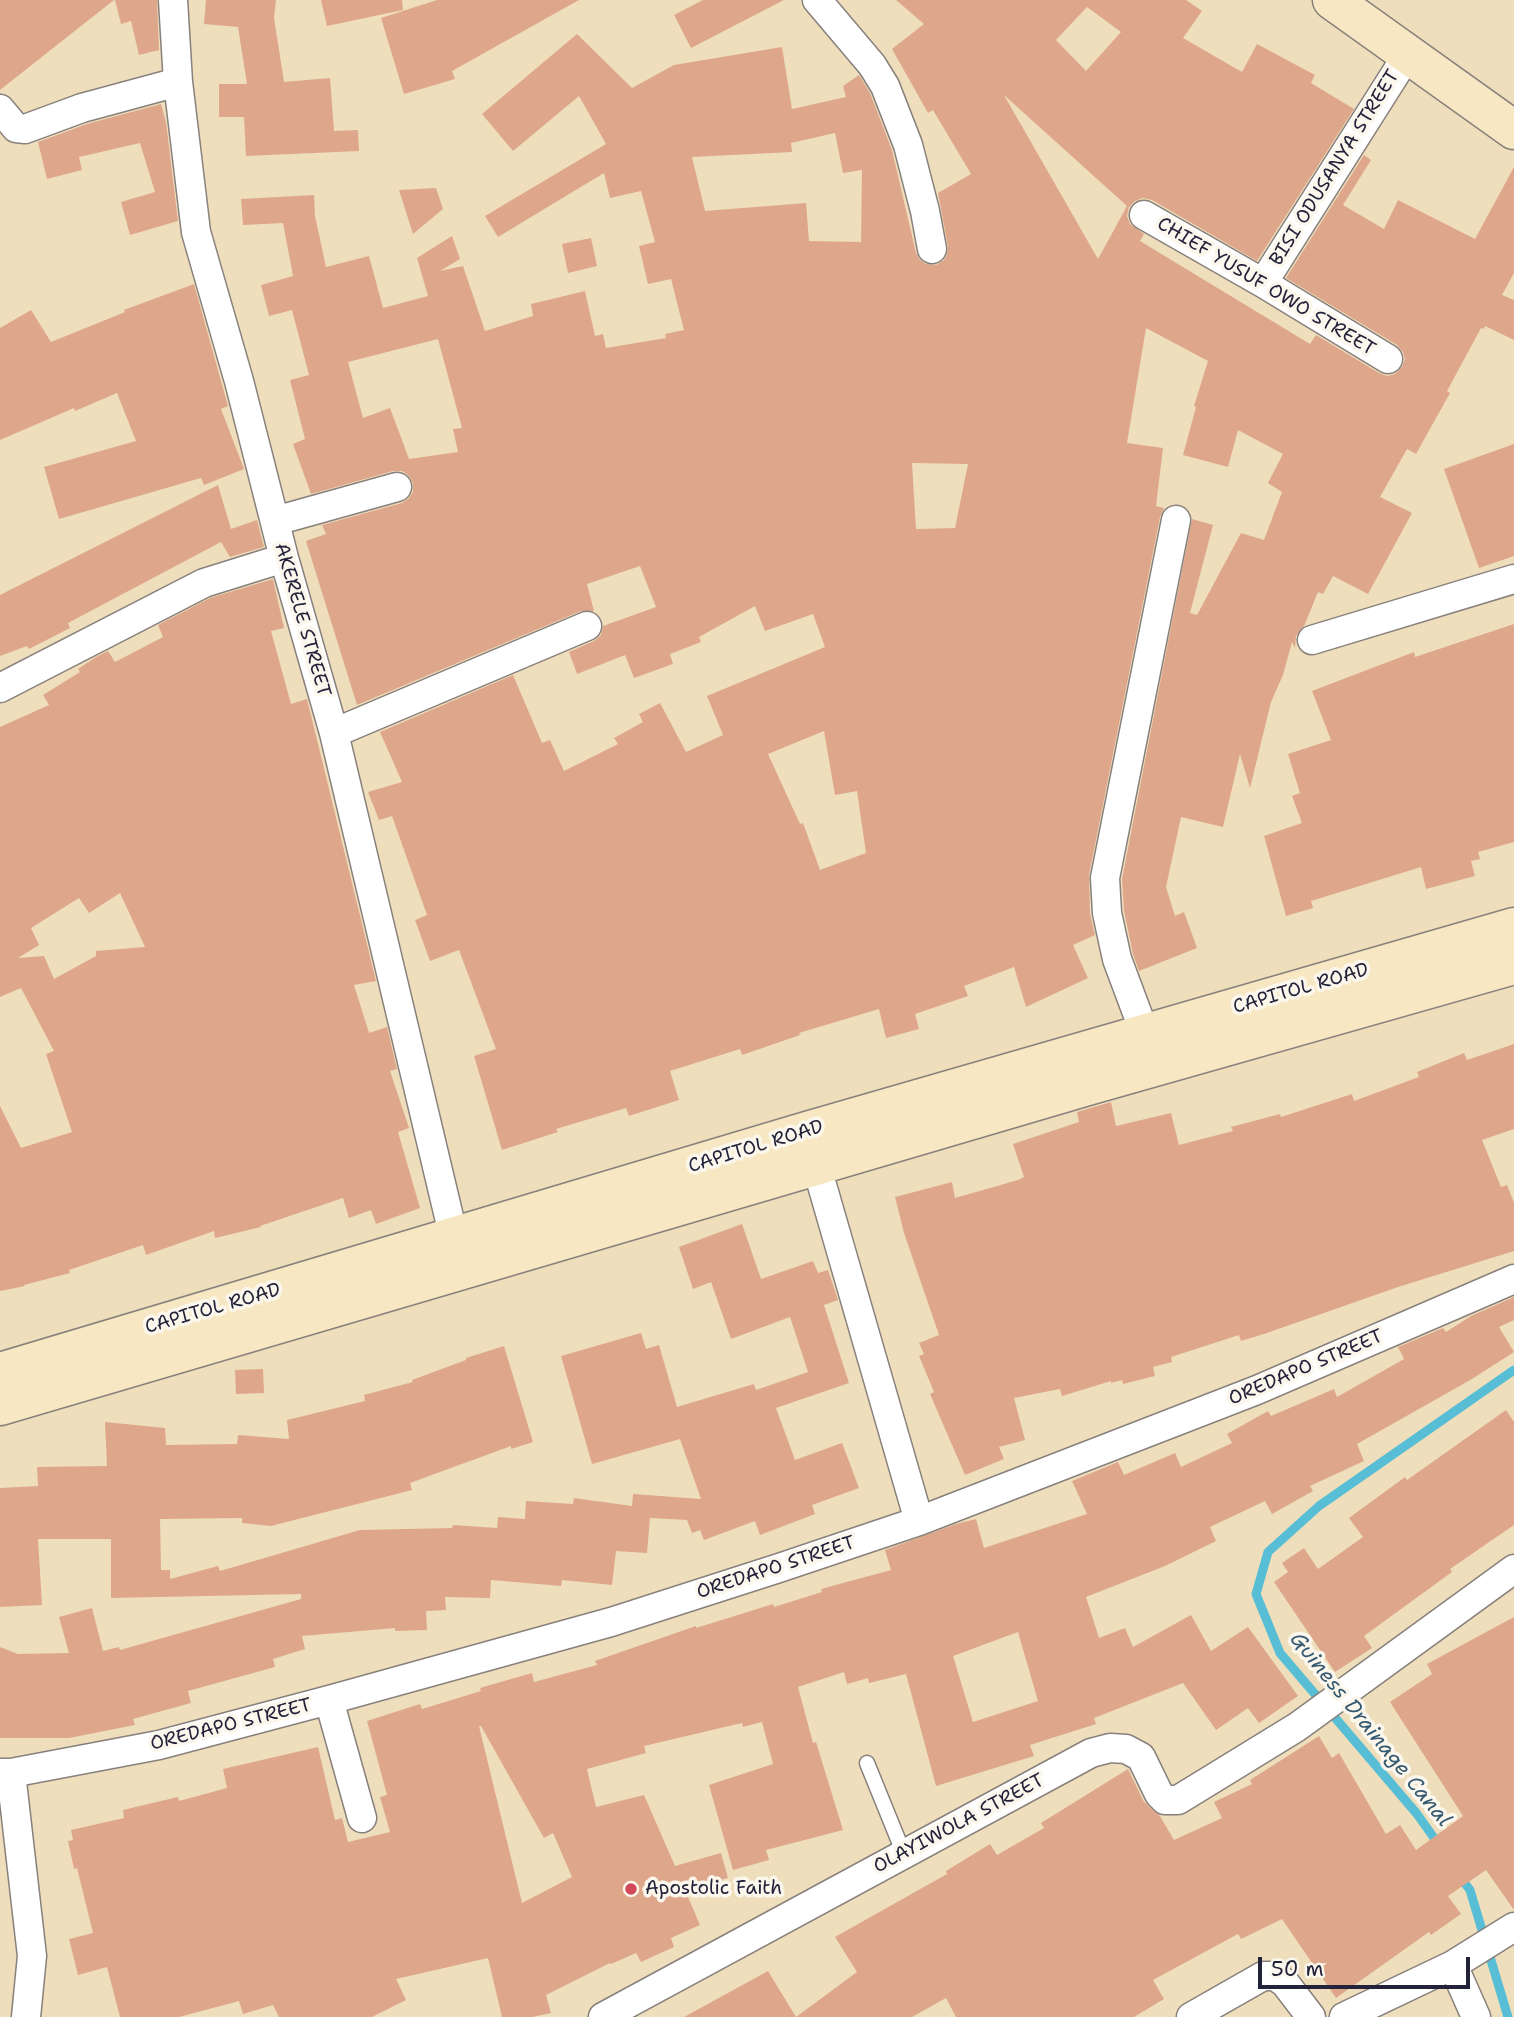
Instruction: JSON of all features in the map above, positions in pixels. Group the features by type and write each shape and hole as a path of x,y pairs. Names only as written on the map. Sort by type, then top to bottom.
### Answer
{"main road":[{"path":"1332,0 1514,130"},
{"name":"CAPITOL ROAD","path":"0,1406 812,1149 1145,1034 1514,927"},
{"name":"CAPITOL ROAD","path":"0,1372 454,1238 812,1149 1104,1081 1514,965"}],"street":[{"name":"AKERELE STREET","path":"173,0 178,82 196,232 334,733 454,1238"},
{"path":"817,0 872,65 884,86 908,145 932,249"},
{"name":"BISI ODUSANYA STREET","path":"1263,283 1408,54"},
{"path":"0,109 16,128 25,129 82,108 178,82"},
{"name":"CHIEF YUSUF OWO STREET","path":"1144,215 1388,359"},
{"path":"275,521 397,488"},
{"path":"1145,1034 1117,959 1107,913 1105,878 1176,520"},
{"path":"0,688 204,583 284,558"},
{"path":"1312,640 1514,579"},
{"path":"334,733 587,626"},
{"path":"812,1149 919,1521"},
{"name":"OREDAPO STREET","path":"5,1773 159,1745 611,1622 919,1521 1257,1390 1514,1279"},
{"name":"OLAYIWOLA STREET","path":"603,2017 1091,1753 1110,1748 1126,1749 1141,1757 1159,1794 1165,1800 1178,1800 1297,1727 1514,1569"},
{"path":"328,1700 362,1818"},
{"path":"5,1773 32,1956 26,2017"},
{"path":"1344,2017 1459,1961 1507,1931"},
{"path":"1459,1961 1476,2017"},
{"path":"1191,2017 1263,1976 1275,1976 1285,1983 1311,2017"}],"lane":[{"path":"867,1763 904,1854"}],"building":[{"path":"0,0 114,0 0,90"},
{"path":"115,0 157,0 159,50 139,55 131,21 121,24"},
{"path":"206,0 276,0 274,18 284,82 330,78 334,131 358,130 359,151 246,156 244,117 219,117 219,84 247,84 238,27 204,24"},
{"path":"321,0 402,0 403,10 327,26"},
{"path":"437,0 579,0 452,71 455,79 404,94 381,18"},
{"path":"703,0 784,0 691,48 674,15"},
{"path":"896,0 1186,0 1202,11 1183,38 1242,72 1257,44 1315,75 1311,83 1354,109 1257,261 1152,200 1143,198 1135,201 1129,207 1127,216 1130,224 1144,234 1140,241 1310,344 1316,335 1387,376 1395,374 1405,359 1397,345 1286,278 1364,155 1371,160 1343,205 1384,229 1398,200 1475,239 1514,167 1514,273 1502,295 1514,300 1514,340 1485,326 1484,329 1481,328 1447,391 1450,393 1416,454 1407,449 1380,497 1412,513 1368,594 1333,576 1323,594 1318,592 1304,626 1296,636 1295,648 1292,642 1283,675 1271,702 1250,788 1240,754 1223,827 1181,817 1166,887 1175,916 1184,912 1197,948 1139,971 1124,911 1122,879 1192,519 1213,525 1190,613 1197,615 1241,533 1264,540 1282,492 1268,483 1283,454 1238,430 1228,467 1183,455 1208,361 1146,328 1127,443 1163,448 1156,506 1164,508 1160,517 1089,875 1090,914 1095,935 1073,945 1088,978 1026,1007 1014,967 964,986 968,996 915,1014 919,1029 886,1038 879,1009 799,1033 800,1035 742,1055 740,1049 670,1071 679,1100 629,1116 626,1108 556,1129 558,1132 502,1150 474,1056 496,1049 459,950 430,961 415,920 427,915 392,816 379,820 368,792 402,782 380,732 513,675 542,743 550,740 564,771 618,744 614,738 643,722 639,714 660,703 686,752 723,735 707,696 825,647 813,614 765,631 755,606 699,637 701,642 670,654 673,664 634,678 625,655 577,674 569,652 594,641 601,635 603,626 656,607 640,566 587,584 594,611 581,611 357,705 306,541 326,534 322,525 402,503 413,492 413,483 402,471 393,471 311,494 293,444 305,439 290,380 309,375 292,310 269,316 261,285 293,276 283,223 243,225 241,199 314,195 315,216 326,267 369,256 383,308 428,296 417,258 452,236 460,259 440,271 463,266 485,331 533,316 531,304 585,291 595,336 603,334 606,348 666,338 665,334 684,330 671,279 648,284 639,246 655,242 641,191 610,198 604,173 498,237 485,216 606,144 579,96 513,151 482,114 577,34 632,88 674,65 782,47 792,109 846,97 843,86 859,75 870,93 892,150 916,253 926,264 936,265 947,255 948,247 938,193 971,174 933,110 928,113 892,49 924,24","holes":["1087,7 1121,32 1086,71 1056,40","1004,95 1127,206 1098,259","835,133 843,173 862,170 861,242 809,241 806,203 705,211 692,157 792,152 791,143","438,339 462,428 453,429 458,452 409,459 390,408 363,418 348,362","912,463 968,464 955,528 916,529","824,731 835,795 857,791 866,853 820,870 803,823 800,824 768,754"]},
{"path":"161,104 166,122 178,221 130,235 121,202 155,192 140,143 79,157 82,170 47,179 38,142 87,124"},
{"path":"436,188 443,209 413,234 399,190"},
{"path":"591,238 597,266 568,273 562,244"},
{"path":"194,284 228,406 221,409 244,469 204,485 201,478 59,519 44,467 136,441 117,393 75,411 74,408 0,440 0,328 31,310 51,342 125,312 124,310"},
{"path":"1514,444 1514,556 1479,568 1444,469"},
{"path":"218,485 231,529 257,520 264,547 230,557 221,542 68,623 70,628 29,649 27,646 0,656 0,595"},
{"path":"273,579 284,628 271,631 291,704 307,699 376,981 354,985 369,1033 387,1027 397,1069 390,1071 409,1128 398,1132 420,1208 376,1224 371,1210 349,1218 343,1198 261,1227 215,1238 214,1231 146,1255 143,1245 69,1270 70,1273 0,1291 0,1106 21,1148 72,1132 46,1054 54,1051 21,988 0,997 0,727 49,705 43,695 80,672 78,669 96,657 108,651 115,662 163,637 158,625 210,598","holes":["120,893 145,947 96,951 96,956 54,979 44,956 18,958 39,945 31,928 79,898 89,913"]},
{"path":"1514,624 1514,842 1478,852 1480,859 1471,861 1475,876 1426,889 1421,867 1311,901 1313,908 1286,916 1264,836 1302,823 1292,796 1300,793 1288,754 1331,740 1312,691 1414,652 1415,657"},
{"path":"1514,1044 1514,1129 1482,1140 1501,1187 1507,1185 1514,1203 1514,1251 1398,1287 1264,1334 1241,1341 1239,1335 1171,1357 1172,1362 1153,1367 1155,1376 1123,1384 1122,1380 1111,1381 1062,1396 1060,1389 1014,1398 1025,1440 999,1447 1004,1459 965,1475 930,1394 934,1392 919,1356 924,1354 919,1343 939,1335 904,1233 895,1197 952,1182 955,1198 1018,1180 1024,1177 1013,1144 1079,1122 1077,1112 1111,1102 1116,1126 1171,1113 1179,1145 1233,1131 1231,1127 1280,1114 1281,1117 1352,1094 1354,1101 1419,1077 1417,1072 1464,1053 1467,1060"},
{"path":"742,1224 761,1279 813,1261 818,1273 828,1270 838,1300 824,1305 849,1383 776,1408 795,1460 842,1443 859,1488 812,1505 815,1514 760,1535 755,1521 704,1540 700,1530 692,1533 687,1520 650,1518 647,1553 616,1551 612,1585 562,1580 561,1586 491,1580 490,1598 445,1597 446,1610 426,1611 427,1630 395,1631 395,1628 302,1636 305,1649 273,1659 275,1667 188,1691 191,1703 133,1719 135,1725 69,1738 0,1738 0,1647 18,1654 69,1653 59,1617 92,1608 103,1651 119,1647 120,1650 301,1599 301,1594 111,1598 111,1539 38,1539 42,1605 0,1607 0,1488 38,1486 37,1467 107,1466 105,1422 165,1428 166,1445 237,1444 238,1435 289,1439 287,1420 365,1401 364,1395 413,1382 412,1380 466,1358 504,1346 533,1442 511,1449 511,1446 410,1483 412,1490 271,1526 242,1523 242,1518 160,1519 161,1570 170,1570 170,1579 218,1566 220,1571 360,1530 452,1528 453,1525 497,1528 498,1517 525,1519 526,1501 573,1504 574,1498 632,1506 633,1494 701,1499 680,1439 592,1464 561,1356 641,1333 646,1349 659,1345 677,1407 754,1384 756,1390 808,1372 790,1317 731,1339 711,1282 693,1289 679,1247"},
{"path":"1514,1297 1514,1320 1499,1327 1514,1352 1357,1444 1364,1461 1310,1486 1313,1491 1272,1514 1265,1501 1210,1527 1216,1541 1165,1566 1086,1597 1099,1638 1125,1628 1133,1647 1191,1615 1211,1651 1248,1627 1298,1696 1259,1723 1248,1708 1216,1730 1183,1683 1094,1718 1096,1724 1030,1745 1034,1756 936,1786 906,1674 869,1683 868,1678 847,1684 844,1672 798,1687 813,1743 816,1742 843,1830 766,1850 769,1860 733,1870 709,1785 773,1764 762,1722 743,1727 742,1723 644,1746 646,1753 587,1769 596,1807 644,1795 675,1866 721,1853 728,1878 685,1890 700,1925 671,1938 674,1947 641,1962 636,1953 546,1995 551,2013 532,2017 502,2017 488,1958 396,1979 406,2000 372,2017 279,2017 273,2005 243,2014 239,2001 179,2017 120,2017 107,1967 78,1975 69,1939 93,1933 68,1841 73,1840 71,1830 124,1818 123,1810 178,1797 179,1801 227,1788 223,1769 318,1747 335,1820 342,1818 348,1842 390,1832 380,1797 387,1795 367,1721 420,1704 422,1709 532,1673 534,1682 597,1665 595,1661 696,1626 773,1604 774,1607 822,1592 821,1589 891,1570 885,1550 956,1524 976,1519 984,1548 1087,1514 1072,1481 1118,1462 1124,1475 1175,1453 1181,1467 1232,1443 1227,1434 1268,1411 1271,1416 1334,1389 1337,1397 1404,1359 1398,1347 1443,1328 1446,1332 1471,1316","holes":["1018,1632 1038,1701 973,1722 953,1656","479,1726 544,1838 553,1833 572,1877 522,1903"]},
{"path":"263,1369 264,1393 236,1394 235,1370"},
{"path":"1506,1410 1514,1422 1514,1525 1450,1569 1452,1572 1364,1636 1372,1648 1335,1672 1274,1582 1288,1572 1282,1563 1304,1548 1318,1569 1363,1537 1349,1518"},
{"path":"1514,1617 1514,1910 1486,1870 1448,1896 1461,1914 1431,1935 1429,1932 1336,1998 1282,1919 1241,1939 1238,1934 1153,1980 1164,1999 1134,2017 956,2017 946,1998 912,2017 796,2017 857,1972 835,1937 947,1874 946,1871 990,1844 997,1855 1044,1828 1041,1823 1128,1769 1144,1802 1160,1816 1174,1840 1222,1818 1214,1802 1252,1784 1250,1780 1319,1736 1332,1758 1339,1753 1386,1834 1400,1825 1416,1850 1463,1816 1390,1702 1432,1674 1427,1664"},
{"path":"768,1971 796,2017 684,2017"}],"waterway":[{"name":"Guiness Drainage Canal","path":"1439,1845 1417,1814 1280,1653 1256,1594 1268,1552 1319,1506 1514,1370"},
{"name":"Guiness Drainage Canal","path":"1460,1877 1470,1890 1508,2017"}],"place":[{"name":"Apostolic Faith","path":"631,1889"}]}
